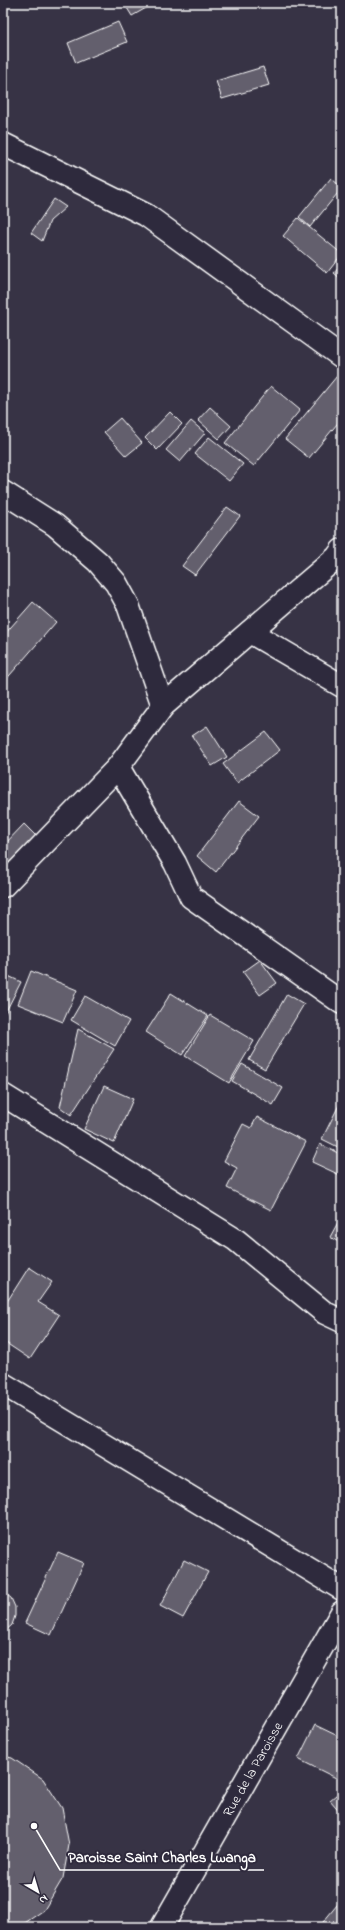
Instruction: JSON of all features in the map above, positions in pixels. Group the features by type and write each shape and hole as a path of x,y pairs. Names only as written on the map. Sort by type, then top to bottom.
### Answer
{"street":[{"path":"3,144 146,215 342,357"},
{"path":"3,492 55,524 98,562 116,583 128,605 163,706"},
{"path":"3,886 118,767 163,706 337,557 342,550"},
{"path":"250,632 342,686"},
{"path":"118,767 175,863 192,896 342,1002"},
{"path":"3,1095 236,1240 325,1313 342,1321"},
{"path":"3,1384 342,1589"},
{"name":"Rue de la Paroisse","path":"162,1927 335,1640 342,1612"}],"building":[{"path":"124,3 155,3 132,16"},
{"path":"118,22 127,42 76,63 68,43"},
{"path":"263,67 269,85 222,99 216,81"},
{"path":"331,178 342,188 310,227 299,217"},
{"path":"54,199 66,207 50,221 42,241 31,233"},
{"path":"298,218 342,254 327,273 283,236"},
{"path":"342,264 342,280 334,273"},
{"path":"337,376 342,380 342,418 309,458 285,439"},
{"path":"271,386 300,410 254,466 225,443"},
{"path":"210,407 231,426 219,439 198,420"},
{"path":"170,412 182,424 157,450 145,438"},
{"path":"120,418 142,443 126,456 104,432"},
{"path":"191,421 205,433 180,462 166,450"},
{"path":"209,437 243,464 229,481 195,454"},
{"path":"227,507 240,516 195,575 182,566"},
{"path":"33,602 56,622 3,683 3,636"},
{"path":"207,726 227,757 212,766 192,736"},
{"path":"266,732 280,750 237,783 223,764"},
{"path":"239,801 259,816 216,872 197,856"},
{"path":"24,824 37,837 3,872 3,846"},
{"path":"260,960 277,983 260,995 243,972"},
{"path":"31,971 77,990 63,1022 18,1004"},
{"path":"4,974 21,982 3,1017 3,977"},
{"path":"171,993 208,1016 182,1055 146,1032"},
{"path":"287,994 304,1004 265,1069 249,1060"},
{"path":"85,996 129,1021 115,1046 71,1020"},
{"path":"210,1015 254,1041 229,1083 185,1056"},
{"path":"78,1029 114,1049 71,1115 60,1107"},
{"path":"242,1064 283,1088 273,1105 232,1081"},
{"path":"104,1086 133,1099 114,1143 84,1129"},
{"path":"342,1099 342,1149 322,1139"},
{"path":"257,1117 306,1142 271,1210 227,1188 237,1168 224,1161 243,1124 251,1128"},
{"path":"320,1144 342,1155 342,1176 312,1162"},
{"path":"342,1215 342,1244 330,1237"},
{"path":"29,1267 52,1282 38,1302 59,1315 30,1359 3,1341 3,1308"},
{"path":"58,1552 84,1563 51,1635 25,1623"},
{"path":"184,1560 208,1572 183,1618 160,1606"},
{"path":"3,1592 11,1598 15,1607 15,1616 12,1625 3,1633"},
{"path":"315,1725 342,1738 342,1766 336,1778 298,1759"},
{"path":"3,1756 12,1758 43,1779 62,1808 69,1845 63,1878 44,1910 19,1927 3,1927"},
{"path":"342,1790 342,1814 330,1800"},
{"path":"342,1899 342,1924 340,1927 319,1927"}],"place":[{"name":"Paroisse Saint Charles Lwanga","path":"34,1826"}]}
